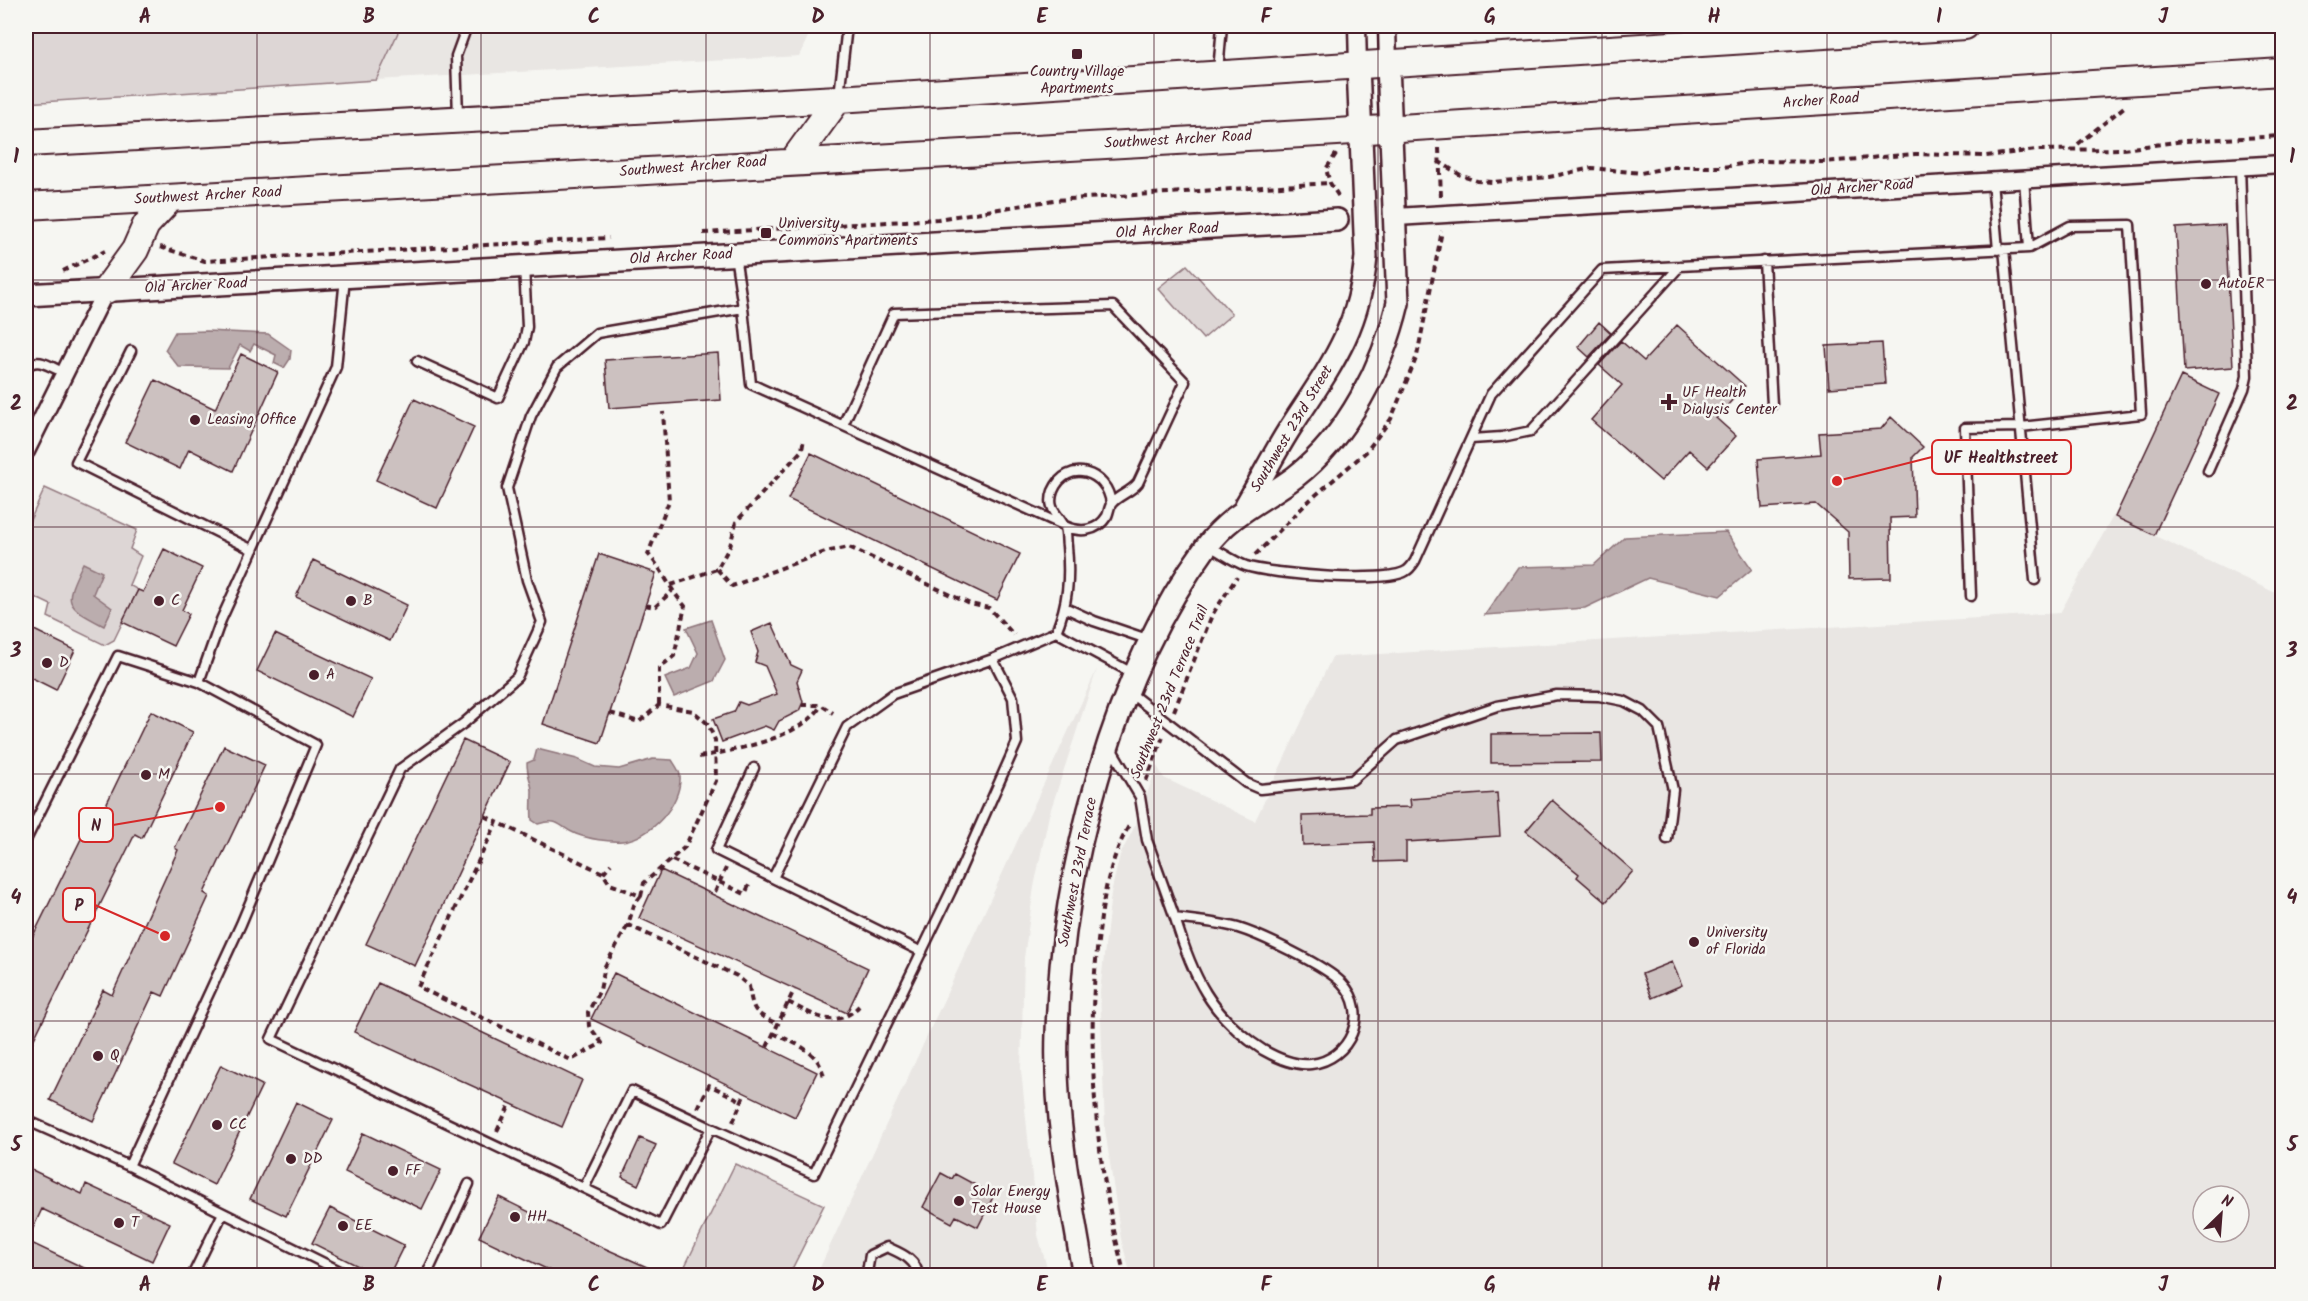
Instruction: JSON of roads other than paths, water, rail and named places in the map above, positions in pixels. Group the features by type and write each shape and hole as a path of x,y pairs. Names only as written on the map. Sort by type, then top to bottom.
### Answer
{"main road":[{"path":"26,143 838,99 1965,26"},
{"name":"Archer Road","path":"1360,129 2283,72"},
{"path":"793,161 838,99"},
{"name":"Southwest Archer Road","path":"26,206 1360,129"},
{"path":"106,290 135,250 146,225 170,199"}],"street":[{"path":"1357,26 1358,66"},
{"path":"1387,26 1388,64"},
{"name":"Southwest 23rd Street","path":"1244,508 1296,476 1341,429 1375,373 1390,335 1398,303 1388,64"},
{"name":"Southwest 23rd Street","path":"1244,508 1292,424 1344,344 1356,314 1363,287 1366,249 1358,66"},
{"name":"Old Archer Road","path":"1396,217 2283,164"},
{"path":"1362,182 1337,220 1366,249"},
{"name":"Old Archer Road","path":"26,295 1337,220"},
{"path":"26,451 106,290"},
{"name":"Southwest 23rd Terrace","path":"1084,1275 1060,1124 1056,1034 1063,955 1074,880 1094,790 1151,641 1208,545 1244,508"}],"lane":[{"path":"459,119 456,56 467,26"},
{"path":"838,99 848,26"},
{"path":"1218,75 1218,42 1222,26"},
{"path":"2208,471 2244,389 2247,376 2240,166"},
{"path":"2024,178 2029,248"},
{"path":"1992,180 2021,427 2035,580"},
{"path":"1208,545 1245,566 1335,577 1394,575 1407,571 1415,561 1491,394 1602,270 2029,248 2070,226 2130,225 2141,414 2021,427 1965,429 1971,596"},
{"path":"735,254 752,384 843,425 1065,526 1074,530 1093,528 1106,518 1111,504 1107,488 1101,480 1085,472 1069,475 1057,485 1052,497 1053,511 1065,526 1070,575 1066,608 1056,632 993,658 893,694 847,727 773,878"},
{"path":"1764,261 1772,405"},
{"path":"417,361 498,398 526,335 524,265"},
{"path":"1471,439 1502,437 1531,431 1680,266"},
{"path":"199,681 221,620 336,368 345,278"},
{"path":"843,425 894,313 1113,306 1185,382 1138,483 1131,491 1111,504"},
{"path":"711,1128 661,1225 271,1039 400,769 464,723 517,678 542,622 527,580 507,488 531,416 557,367 597,333 743,308"},
{"path":"131,351 76,462 253,550"},
{"path":"26,366 38,361 64,373"},
{"path":"1066,608 1094,621 1151,641"},
{"path":"1056,632 1133,684 1169,723 1246,783 1260,789 1352,780 1397,740 1497,706 1557,695 1599,696 1624,701 1643,711 1659,727 1672,790 1667,839"},
{"path":"26,840 118,656 199,681 316,745 241,924 129,1166"},
{"path":"584,1188 632,1091 814,1173 922,952 1017,742 1013,698 993,658"},
{"path":"1110,745 1140,797 1147,840 1186,955 1200,985 1215,1009 1246,1038 1290,1063 1310,1065 1326,1060 1342,1050 1351,1037 1356,1020 1354,1000 1343,984 1329,972 1237,928 1175,918"},
{"path":"754,768 716,850 922,952"},
{"path":"26,1120 129,1166 350,1275"},
{"path":"426,1275 469,1184"},
{"path":"192,1275 223,1212"},
{"path":"871,1275 867,1272 870,1255 887,1247 909,1258 918,1269 918,1275"}],"place":[{"name":"Country Village Apartments","path":"1077,54"},
{"name":"University Commons Apartments","path":"766,233"},
{"name":"AutoER","path":"2206,284"},
{"name":"UF Health Dialysis Center","path":"1669,402"},
{"name":"Leasing Office","path":"195,420"},
{"name":"UF Healthstreet","path":"1837,481"},
{"name":"C","path":"159,601"},
{"name":"B","path":"351,601"},
{"name":"D","path":"47,663"},
{"name":"A","path":"314,675"},
{"name":"M","path":"146,775"},
{"name":"N","path":"220,807"},
{"name":"P","path":"165,936"},
{"name":"University of Florida","path":"1694,942"},
{"name":"Q","path":"98,1056"},
{"name":"CC","path":"217,1125"},
{"name":"DD","path":"291,1159"},
{"name":"FF","path":"393,1171"},
{"name":"Solar Energy Test House","path":"959,1201"},
{"name":"HH","path":"515,1217"},
{"name":"T","path":"119,1223"},
{"name":"EE","path":"343,1226"}]}
